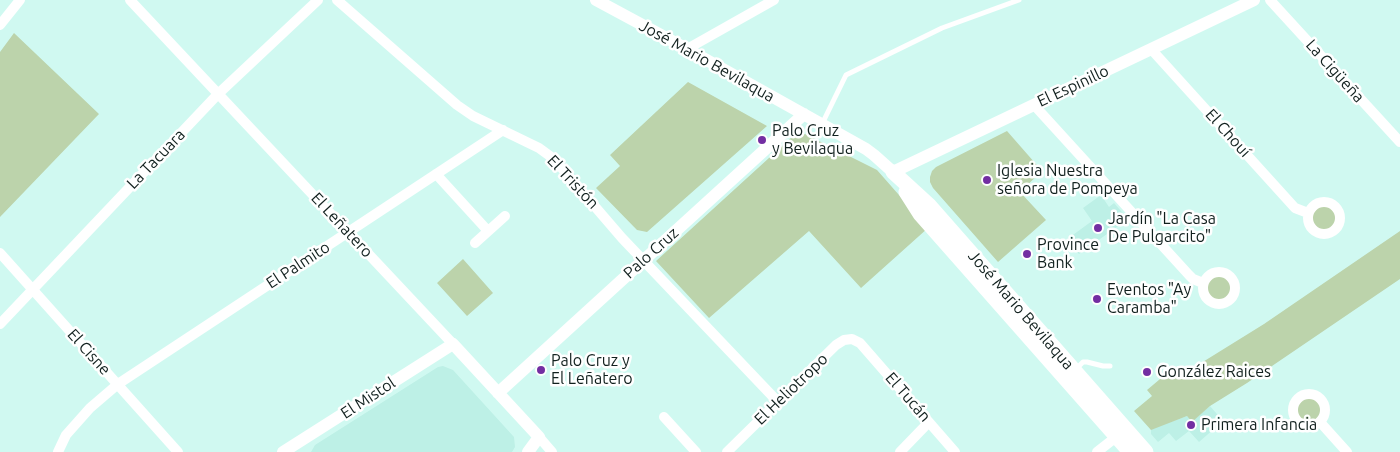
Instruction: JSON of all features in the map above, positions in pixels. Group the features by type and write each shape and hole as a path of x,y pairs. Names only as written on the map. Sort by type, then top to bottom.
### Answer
{"main road":[{"name":"José Mario Bevilaqua","path":"892,172 929,206 1074,370 1122,434 1130,452"},
{"name":"José Mario Bevilaqua","path":"892,172 920,214 1122,434 1146,452"}],"street":[{"path":"0,25 20,0"},
{"name":"El Leñatero","path":"130,0 552,452"},
{"name":"La Tacuara","path":"0,324 218,94 318,0"},
{"name":"El Tristón","path":"337,0 457,105 473,116 539,148 554,159 644,260 778,402"},
{"name":"José Mario Bevilaqua","path":"596,0 822,124 874,155 892,172"},
{"path":"687,49 774,0"},
{"name":"El Espinillo","path":"892,172 1254,0"},
{"name":"La Cigüeña","path":"1270,0 1400,142"},
{"name":"El Chouí","path":"1152,49 1296,208 1308,214"},
{"path":"1034,104 1189,275 1193,279 1203,282"},
{"name":"Palo Cruz","path":"498,393 804,114"},
{"name":"El Palmito","path":"58,452 66,435 84,414 118,384 504,130"},
{"path":"436,174 488,231"},
{"path":"475,243 505,216"},
{"name":"El Cisne","path":"0,254 178,452"},
{"name":"El Heliotropo","path":"727,452 836,345 844,340 852,339 860,343"},
{"name":"El Tucán","path":"860,343 955,452"},
{"name":"El Mistol","path":"283,452 453,344"},
{"path":"664,417 696,452"},
{"path":"900,452 929,422"},
{"path":"1320,422 1347,452"},
{"path":"1097,452 1122,434"},
{"path":"528,452 539,437"}],"lane":[{"path":"822,124 846,75 942,28 1019,0"},
{"path":"1074,370 1084,362 1110,366"}],"shaded area":[{"path":"14,33 99,114 0,217 0,52"},
{"path":"688,82 767,126 647,232 637,230 596,188 620,166 610,155"},
{"path":"1007,131 1042,171 1020,192 1046,220 998,262 933,188 930,177 936,167"},
{"path":"805,134 877,170 928,228 861,288 809,231 709,318 656,261 792,137"},
{"name":"Jardín \"La Casa De Pulgarcito\"","path":"1101,195 1109,207 1114,203 1128,219 1079,254 1066,240 1092,221 1083,208"},
{"path":"1324,206 1333,209 1336,218 1333,227 1324,230 1315,227 1312,218 1315,209"},
{"path":"1400,231 1400,279 1210,406 1192,422 1187,416 1151,430 1134,411 1152,396 1147,390 1166,374 1185,373 1264,324"},
{"path":"463,259 493,293 467,316 437,283"},
{"path":"1219,276 1228,279 1231,288 1228,297 1219,300 1210,297 1207,288 1210,279"},
{"path":"443,366 453,370 514,437 515,447 512,452 311,452 315,445 438,367"},
{"path":"1309,398 1318,401 1321,410 1318,419 1309,422 1300,419 1297,410 1300,401"},
{"name":"Primera Infancia","path":"1210,406 1223,421 1199,442 1189,431 1176,441 1169,433 1158,442 1151,434 1153,428 1187,416 1192,421"}],"place":[{"name":"Palo Cruz y Bevilaqua","path":"762,140"},
{"name":"Iglesia Nuestra señora de Pompeya","path":"987,180"},
{"name":"Jardín \"La Casa De Pulgarcito\"","path":"1098,228"},
{"name":"Province Bank","path":"1027,254"},
{"name":"Eventos \"Ay Caramba\"","path":"1097,299"},
{"name":"Palo Cruz y El Leñatero","path":"541,370"},
{"name":"González Raices","path":"1147,372"},
{"name":"Primera Infancia","path":"1191,425"}]}
